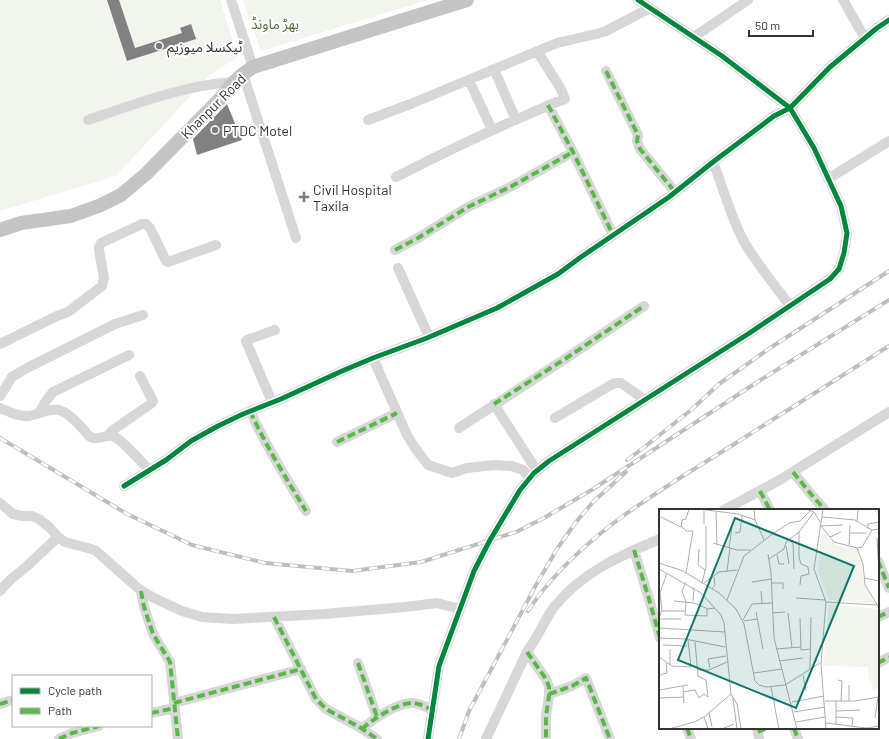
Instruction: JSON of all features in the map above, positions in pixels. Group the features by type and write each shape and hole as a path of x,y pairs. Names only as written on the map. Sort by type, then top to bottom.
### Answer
{"highway":[{"name":"Khanpur Road","path":"0,230 21,223 71,216 101,205 121,195 146,174 244,75 467,0"}],"street":[{"path":"231,0 244,75 296,238"},
{"path":"428,739 439,666 474,571 490,540 520,490 533,475 549,461 830,279 838,269 842,258 847,234 841,206 814,148 790,108 722,56 638,0"},
{"path":"694,37 748,0"},
{"path":"843,0 866,38"},
{"path":"368,120 413,103 557,43 606,31 650,8"},
{"path":"124,486 166,460 191,441 218,426 342,371 429,337 497,308 552,278 669,197 774,116 790,108 830,67 889,20"},
{"path":"396,177 492,130 565,99 561,89 537,51"},
{"path":"494,69 516,120"},
{"path":"606,71 638,135 637,141 640,149 675,192"},
{"path":"88,120 173,92 217,83 244,75"},
{"path":"469,80 492,130"},
{"path":"548,105 573,152 613,235"},
{"path":"828,179 889,141"},
{"path":"395,250 418,238 468,207 512,186 573,152"},
{"path":"713,162 743,240 790,306"},
{"path":"0,344 68,312 102,286 104,278 99,250 102,242 142,224 146,224 150,228 168,262 216,245"},
{"path":"398,268 429,337"},
{"path":"459,428 644,306"},
{"path":"0,396 12,377 27,368 115,324 143,315"},
{"path":"272,402 246,341 275,330"},
{"path":"39,413 53,392 129,355"},
{"path":"373,358 407,435 428,465 452,473 467,468 494,465 512,466 533,475"},
{"path":"107,436 113,430 152,403 153,401 140,376"},
{"path":"555,418 615,383 621,383 645,400"},
{"path":"494,404 533,475"},
{"path":"0,408 19,416 29,416 49,410 60,410 73,418 89,436 93,438 113,436 120,440 149,470"},
{"path":"250,411 278,465 306,511"},
{"path":"726,509 793,472 889,412"},
{"path":"336,442 397,413"},
{"path":"793,472 824,509"},
{"path":"760,491 769,509"},
{"path":"0,503 13,514 32,516 39,519 58,537 69,543 95,550 141,591 182,611 202,617 233,619 274,617 405,607 437,603 460,609"},
{"path":"0,590 58,537"},
{"path":"486,739 528,652 553,608 568,592 591,573 634,550 659,539"},
{"path":"634,550 650,599 659,634"},
{"path":"879,563 889,588"},
{"path":"141,591 144,607 153,634 170,662 178,739"},
{"path":"879,617 889,612"},
{"path":"274,617 316,699 326,709 377,739"},
{"path":"528,652 546,679 549,687 546,716 546,739"},
{"path":"879,662 889,657"},
{"path":"358,663 377,717"},
{"path":"152,713 301,669"},
{"path":"549,694 572,686 586,678 610,739"},
{"path":"0,704 12,700"},
{"path":"362,729 377,717 399,706 412,703 419,704 432,710"},
{"path":"59,739 72,733 95,727"},
{"path":"687,729 691,739"},
{"path":"794,729 798,739"}],"green space":[{"path":"0,0 220,0 238,57 211,74 116,176 0,211"},
{"name":"بھڑ ماونڈ","path":"243,0 428,0 261,51"}],"building":[{"path":"107,0 119,0 135,48 182,33 180,28 191,24 196,39 127,61"},
{"path":"227,104 242,140 197,155 193,139"}],"railway":[{"path":"627,460 691,410 719,384 770,348 889,271"},
{"path":"646,455 759,381 889,300"},
{"path":"528,611 547,585 569,561 593,539 619,519 673,482 889,346"},
{"path":"0,438 127,514 192,545 265,563 352,571 421,562 516,532 542,519 590,491 650,452"},
{"path":"459,739 469,711 536,585 557,549 576,522 593,502 626,472"}],"marked path":[{"path":"606,71 638,135 637,141 640,149 675,192"},
{"path":"548,105 573,152 613,235"},
{"path":"395,250 418,238 468,207 512,186 573,152"},
{"path":"494,404 644,306"},
{"path":"250,411 269,449 306,511"},
{"path":"337,442 397,413"},
{"path":"793,472 824,509"},
{"path":"760,491 769,509"},
{"path":"634,550 659,634"},
{"path":"879,563 889,588"},
{"path":"141,591 144,607 153,634 170,662 178,739"},
{"path":"879,617 889,612"},
{"path":"274,617 316,699 326,709 361,728 377,739"},
{"path":"527,652 546,679 549,687 546,716 546,739"},
{"path":"879,662 889,657"},
{"path":"358,663 377,717"},
{"path":"174,703 301,669"},
{"path":"549,694 572,686 586,678 610,739"},
{"path":"0,704 12,700"},
{"path":"362,729 386,712 406,704 412,703 422,705 432,710"},
{"path":"152,713 175,708"},
{"path":"59,739 72,733 95,727"},
{"path":"687,729 691,739"},
{"path":"758,732 765,729"},
{"path":"794,729 798,739"}],"cycle path":[{"path":"428,739 439,666 474,571 490,540 520,490 534,473 549,461 748,334 830,279 839,269 844,253 847,233 841,206 814,148 790,108 722,56 638,0"},
{"path":"124,486 166,460 191,441 218,426 342,371 427,338 497,308 558,274 669,197 774,116 790,108 830,67 877,28 889,20"}],"place":[{"name":"ٹیکسلا میوزیم","path":"159,46"},
{"name":"PTDC Motel","path":"215,130"},
{"name":"Civil Hospital Taxila","path":"304,197"}]}
